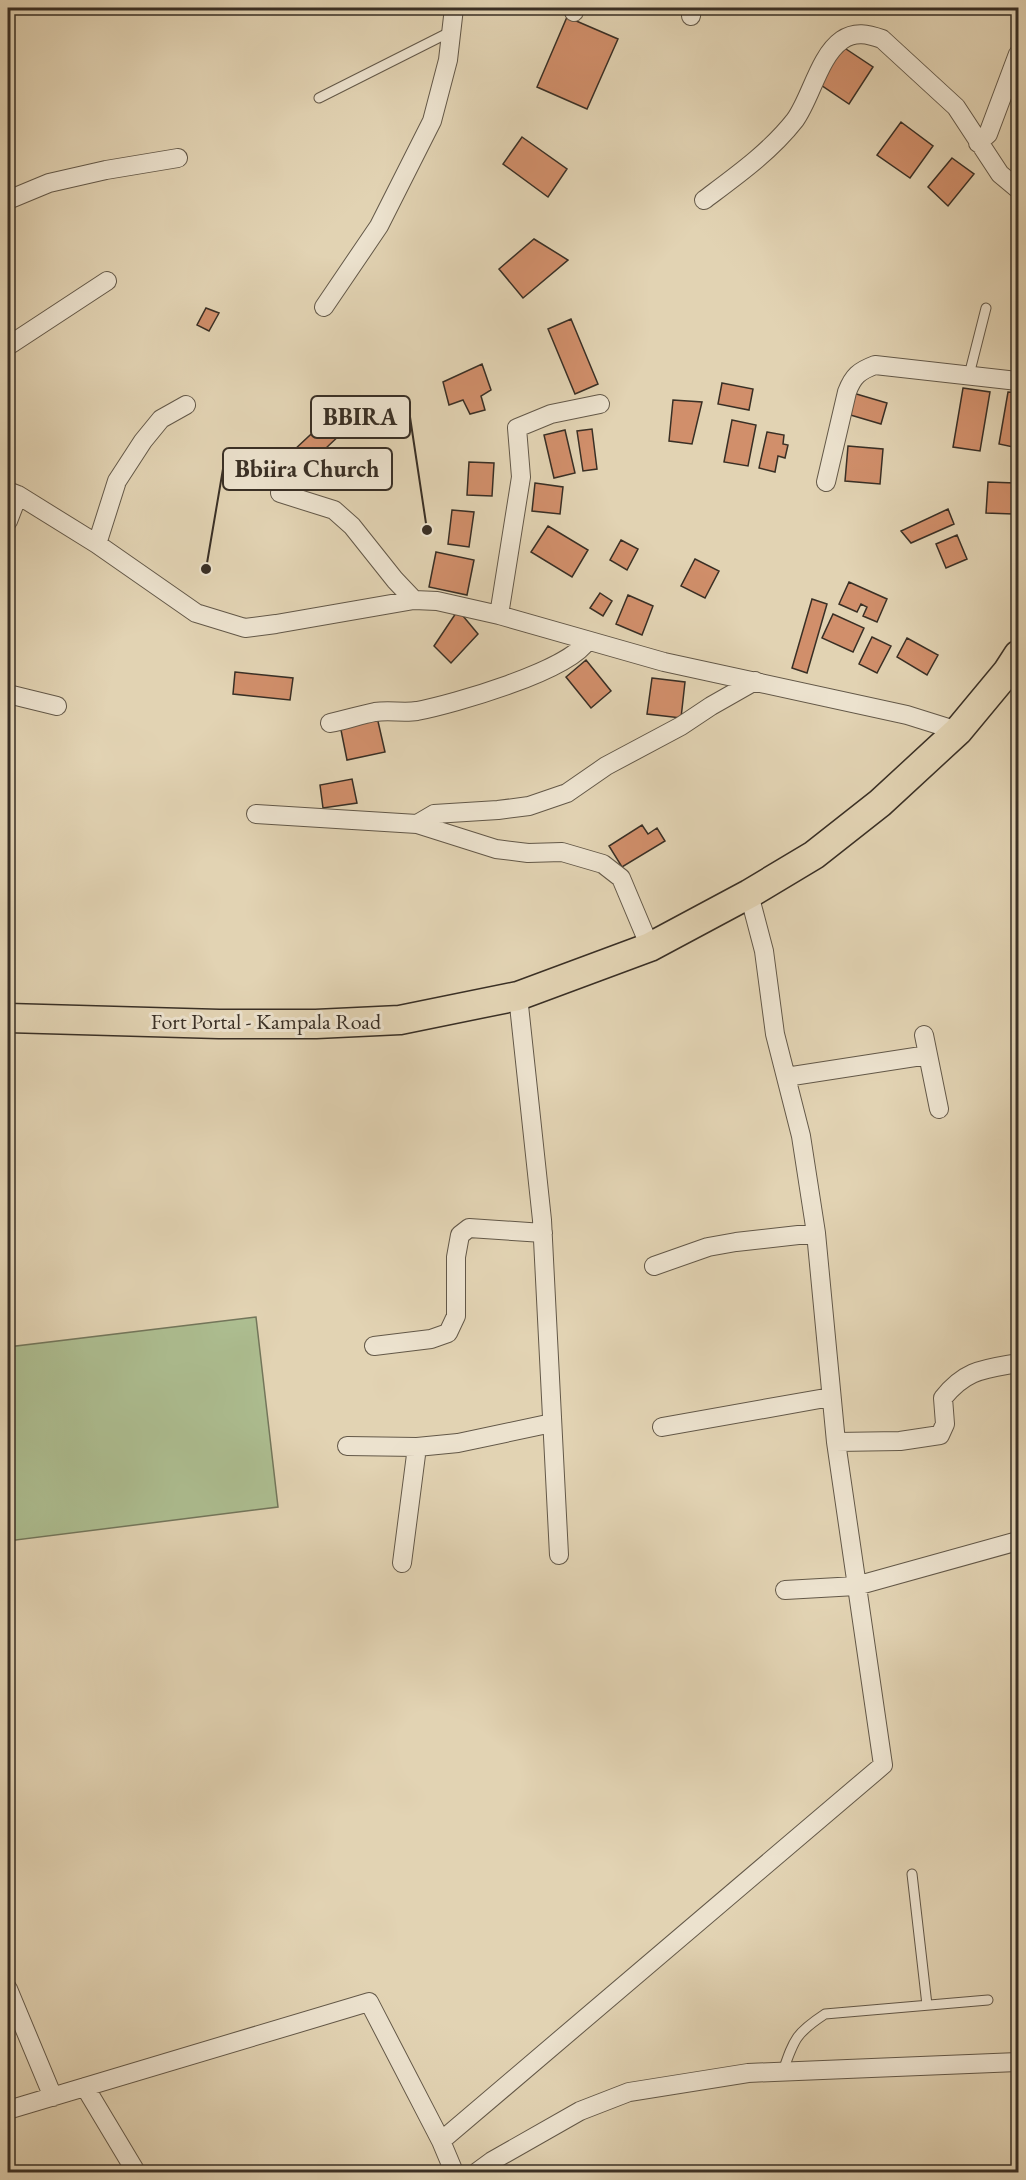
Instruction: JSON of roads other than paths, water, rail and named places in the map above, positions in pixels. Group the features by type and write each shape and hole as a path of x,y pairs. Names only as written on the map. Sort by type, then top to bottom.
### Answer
{"main road":[{"name":"Fort Portal - Kampala Road","path":"8,1018 219,1024 316,1024 399,1020 518,996 650,947 749,894 814,855 880,803 958,731 1014,667"}],"street":[{"path":"324,307 379,226 432,121 448,60 454,8"},
{"path":"704,200 756,162 795,119 827,57 841,40 855,34 867,34 882,39 956,107 1000,174 1018,189"},
{"path":"978,143 988,134 1018,54"},
{"path":"8,200 49,183 106,170 178,158"},
{"path":"8,346 107,281"},
{"path":"826,482 847,392 851,381 859,372 875,365 1018,381"},
{"path":"499,615 521,477 517,428 550,414 600,404"},
{"path":"97,544 117,481 143,441 161,419 186,405"},
{"path":"8,521 13,493 97,544 196,614 244,628 414,600 437,601 499,615 664,662 907,715 958,731"},
{"path":"280,493 334,510 352,526 414,600"},
{"path":"330,723 377,712 415,711 477,694 552,668 583,647 587,641"},
{"path":"417,824 434,814 529,806 567,793 606,766 681,726 755,681"},
{"path":"8,694 57,706"},
{"path":"256,814 417,824 496,849 528,853 562,852 603,864 621,878 650,947"},
{"path":"441,2141 883,1765 836,1442 816,1233 801,1136 775,1034 764,951 749,894"},
{"path":"518,996 543,1233 559,1555"},
{"path":"924,1035 939,1109"},
{"path":"786,1077 928,1055"},
{"path":"374,1346 431,1339 448,1333 456,1316 456,1257 460,1235 469,1228 543,1233"},
{"path":"654,1266 708,1247 816,1233"},
{"path":"836,1442 900,1441 940,1435 945,1424 944,1398 955,1383 977,1371 1018,1363"},
{"path":"662,1427 831,1397"},
{"path":"347,1446 417,1447 458,1443 552,1423"},
{"path":"402,1563 417,1447"},
{"path":"785,1590 856,1586 1018,1541"},
{"path":"8,1989 53,2097"},
{"path":"8,2110 369,2002 441,2141 454,2172"},
{"path":"477,2172 497,2167 580,2111 629,2092 748,2073 1018,2062"},
{"path":"85,2087 136,2172"}],"lane":[{"path":"319,98 452,31"},
{"path":"969,375 986,308"},
{"path":"912,1874 927,2005"},
{"path":"783,2071 792,2044 804,2028 825,2014 988,2000"}],"place":[{"name":"BBIRA","path":"427,530"},
{"name":"Bbiira Church","path":"206,569"}]}
